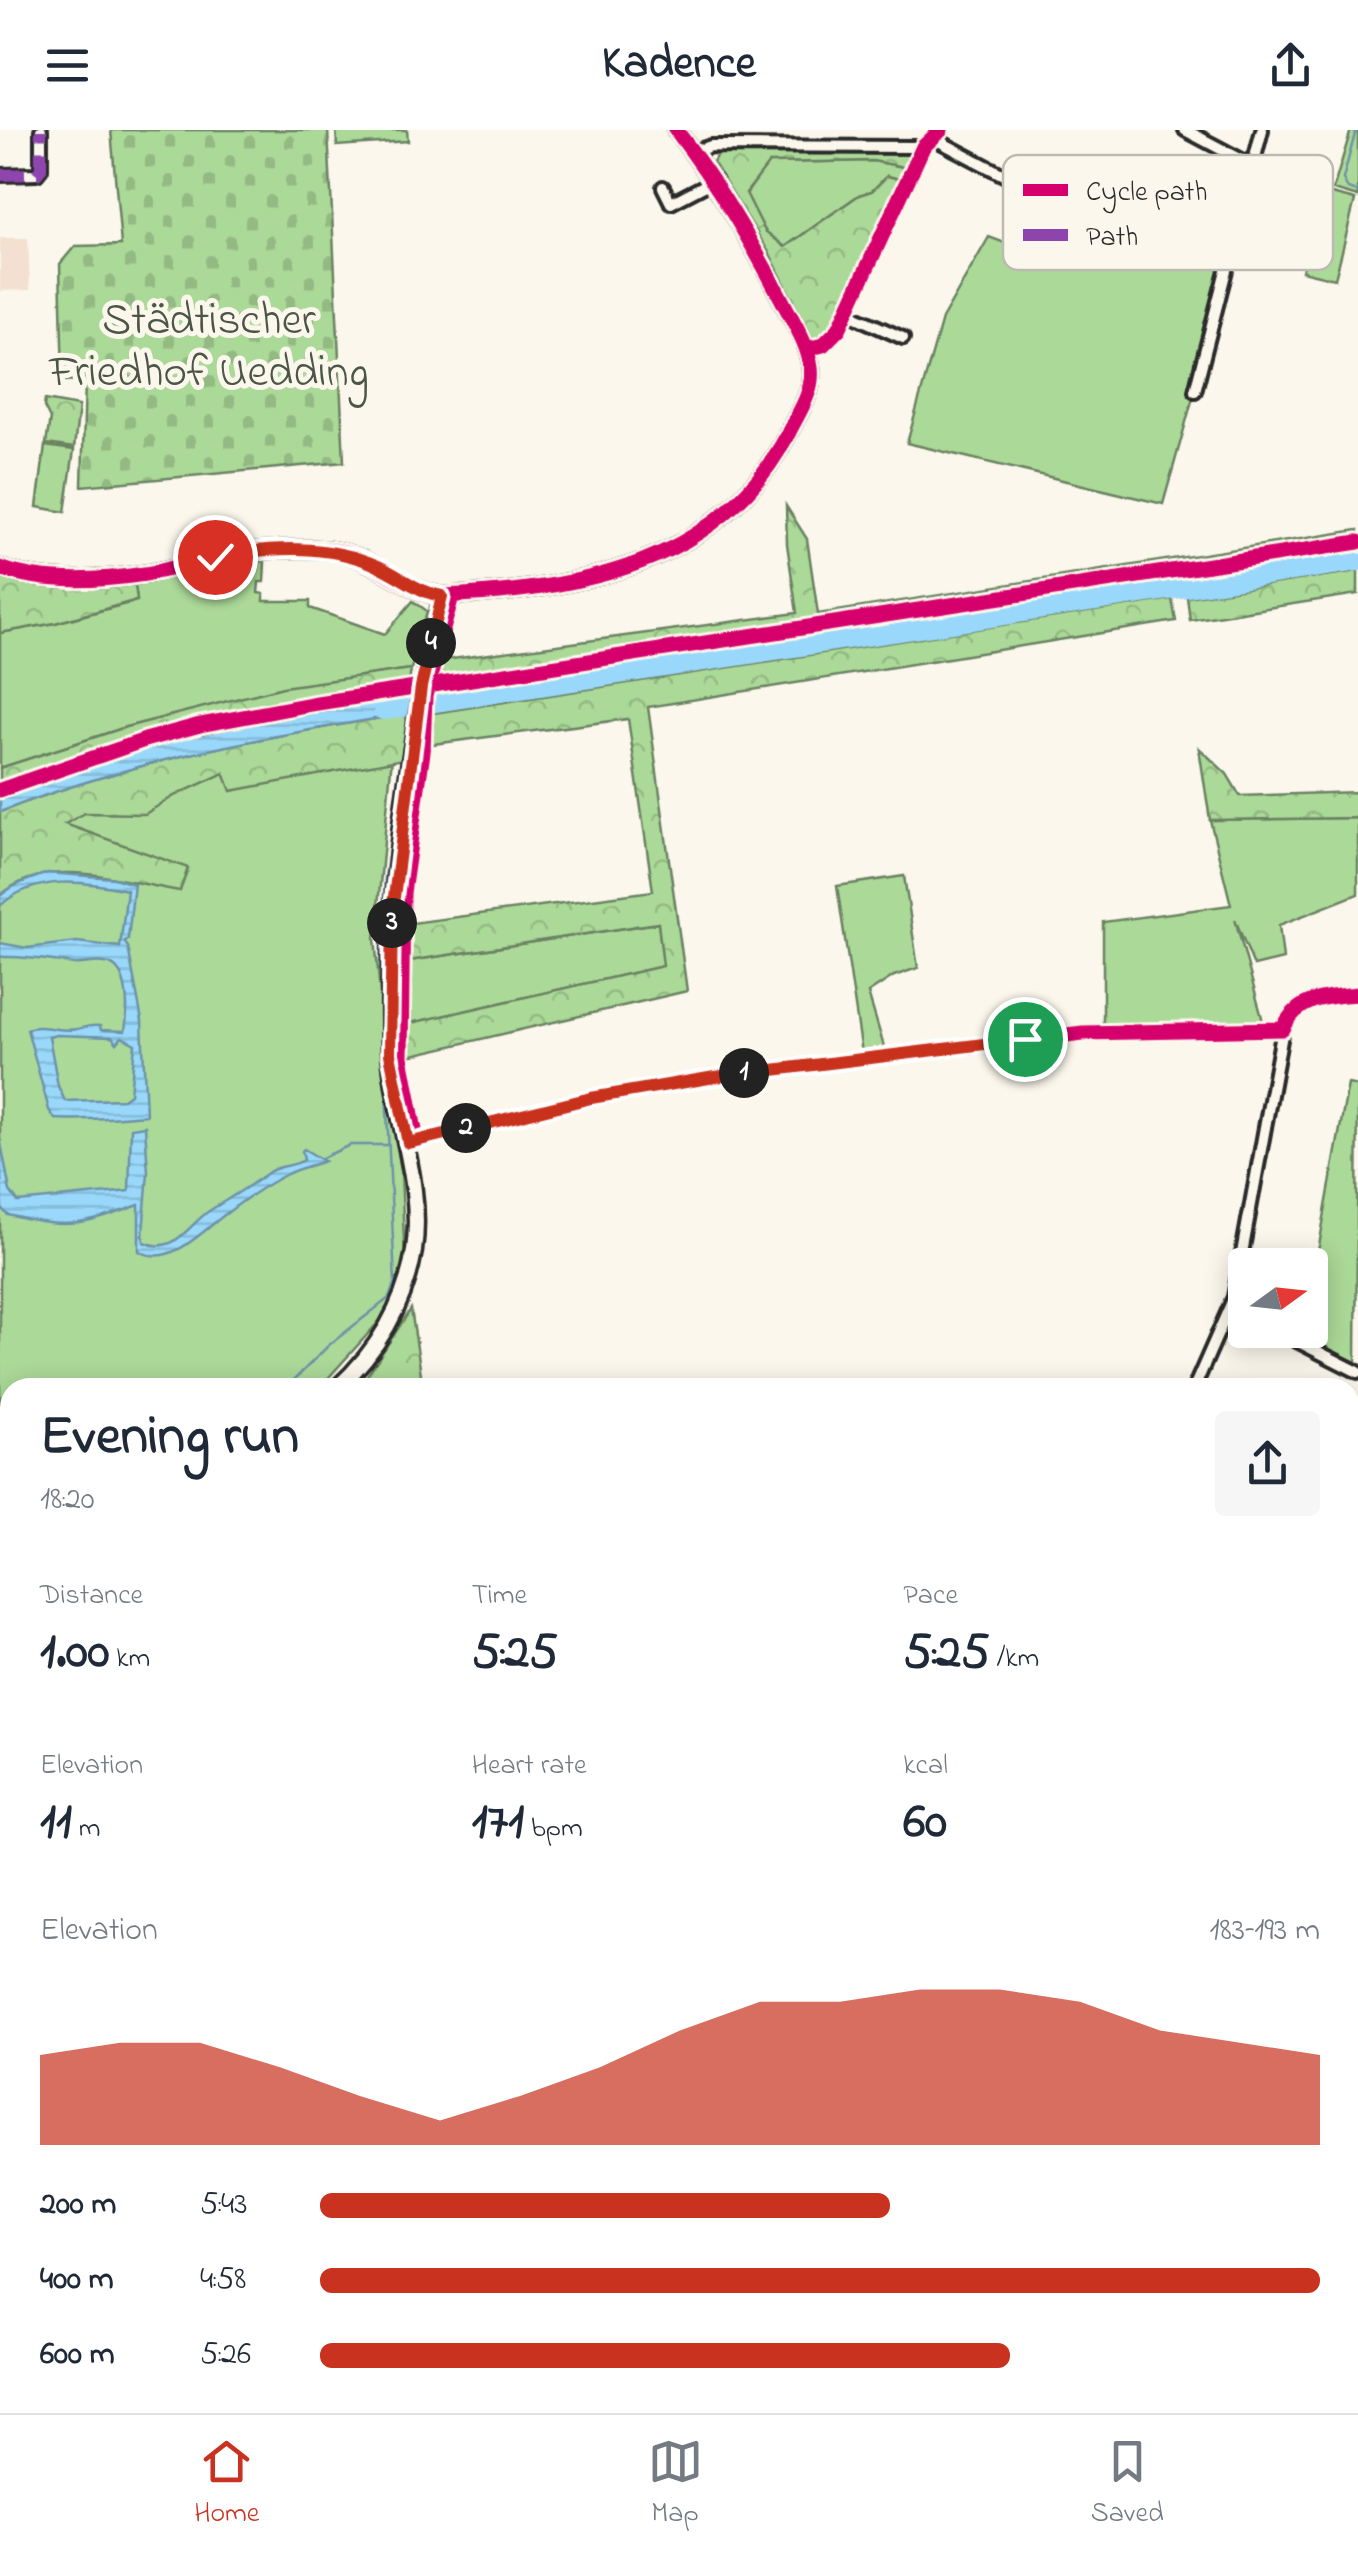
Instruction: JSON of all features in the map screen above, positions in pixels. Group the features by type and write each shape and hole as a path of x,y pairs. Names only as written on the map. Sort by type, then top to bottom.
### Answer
{"street":[{"path":"0,175 37,174 41,169 40,130"},
{"path":"0,568 36,577 106,578 145,574 226,555 267,550 332,550 382,568 422,592 442,596 529,588 603,574 658,556 727,515 784,442 812,382 806,349 738,217 676,130"},
{"path":"1185,130 1232,155"},
{"path":"1256,155 1262,130"},
{"path":"806,349 823,346 831,339 923,147 937,134 1003,174"},
{"path":"693,152 711,146 923,147"},
{"path":"663,188 671,203 715,180"},
{"path":"1195,391 1226,270"},
{"path":"847,312 903,338"},
{"path":"346,1378 372,1351 396,1311 407,1281 415,1238 416,1208 408,1143 391,1066 390,954 398,853 420,697 442,596"},
{"path":"1243,1248 1283,1030 1289,1016 1305,1002 1358,994"},
{"path":"408,1143 591,1098 715,1077 1083,1033 1283,1030"},
{"path":"1199,1378 1228,1316"},
{"path":"1311,1348 1358,1372"}],"shaded area":[{"path":"0,238 28,238 30,290 0,291"}],"green space":[{"name":"Städtischer Friedhof Uedding","path":"111,130 328,130 344,462 82,486 85,380 63,381 60,264 75,246 121,245"},
{"path":"336,130 407,130 408,141 337,146"},
{"path":"1351,130 1358,130 1358,197 1333,190"},
{"path":"718,152 907,152 912,159 909,168 873,161 769,163 746,193 765,231 785,247 859,195 872,191 887,176 903,180 836,320 824,337 811,337 770,254 713,162"},
{"path":"873,161 909,168 903,180 887,176 872,191 859,195 785,247 765,231 746,194 768,163"},
{"path":"1333,194 1355,200 1335,279 1302,271 1333,270"},
{"path":"989,237 1003,242 1003,270 1229,270 1163,504 907,443 942,319"},
{"path":"45,400 79,406 74,448 46,444 50,419"},
{"path":"45,446 74,450 65,512 37,507"},
{"path":"786,506 807,539 818,614 1358,530 1358,548 538,677 451,692 442,698 432,696 444,679 437,661 797,613"},
{"path":"265,561 264,582 259,582 258,593 264,594 264,601 310,601 310,608 385,634 413,601 427,611 411,669 281,688 126,727 0,768 0,633 137,601 135,585 230,564"},
{"path":"1358,571 1358,594 1190,620 1187,597"},
{"path":"0,576 43,586 135,585 137,600 55,623 0,633"},
{"path":"1172,599 1176,621 648,707 687,991 404,1057 402,1025 663,966 658,923 402,962 404,924 653,891 628,719 425,745 427,714"},
{"path":"411,669 407,698 251,725 149,748 49,779 0,800 0,768 126,727 283,687"},
{"path":"406,714 409,758 231,791 224,773 145,814 85,813 65,824 188,868 180,891 111,877 63,873 19,883 0,896 0,812 149,764 251,741"},
{"path":"393,746 375,938 401,1172 405,1263 385,1315 328,1378 0,1378 0,842 172,782"},
{"path":"1199,748 1227,774 1240,796 1358,792 1358,818 1210,820"},
{"path":"1358,818 1358,894 1279,925 1283,959 1254,966 1235,919 1264,1025 1103,1028 1103,922 1231,905 1210,820"},
{"path":"904,876 918,968 894,976 868,993 885,1050 862,1053 837,886"},
{"path":"658,923 664,966 402,1025 402,962"},
{"path":"1348,1084 1358,1086 1356,1362 1327,1348 1328,1248 1319,1248"},
{"path":"411,1309 422,1378 366,1377"}],"water":[{"path":"407,698 406,714 251,741 149,764 0,812 0,800 49,779 149,747"},
{"path":"48,873 114,878 134,884 128,939 124,942 142,1021 146,1115 55,1119 49,1110 27,1029 100,1026 101,1030 125,1031 124,981 120,972 105,963 74,964 0,956 0,943 27,948 77,942 120,947 127,890 95,884 44,885 28,889 0,906 0,896 5,892","holes":["49,1037 112,1037 117,1043 122,1037 135,1044 130,1094 123,1099 65,1101 58,1086"]},
{"path":"145,1126 148,1172 143,1234 144,1242 155,1245 181,1237 209,1211 273,1170 304,1160 304,1149 324,1161 272,1182 186,1245 162,1255 139,1251 139,1205 75,1224 8,1215 2,1209 0,1138 10,1191 18,1202 129,1191 131,1128"}],"waterway":[{"path":"1356,130 1343,179 1348,189 1358,192"},
{"path":"383,711 1358,562"},
{"path":"408,724 409,706"},
{"path":"296,1378 329,1345 389,1298 395,1282 380,961 385,878 405,739"},
{"path":"322,1158 350,1145 387,1145"}],"marked path":[{"path":"0,175 37,174 41,169 41,130"}],"cycle path":[{"path":"0,568 35,577 91,579 145,574 247,552 329,550 359,558 413,587 442,596 544,587 594,577 641,562 685,541 725,513 760,477 801,409 811,377 803,341 769,275 719,191 676,130"},
{"path":"807,349 823,345 839,329 923,147 941,130"},
{"path":"0,790 145,740 200,725 311,704 1358,542"},
{"path":"452,596 425,696 423,752 403,893 401,1057 417,1141 591,1099 715,1077 1083,1033 1283,1029 1304,1005 1358,994"}],"route":[{"path":"215,557 267,550 332,550 382,568 422,592 442,596 421,687 392,913 390,1054 408,1143 591,1098 715,1077 1025,1039"}]}
